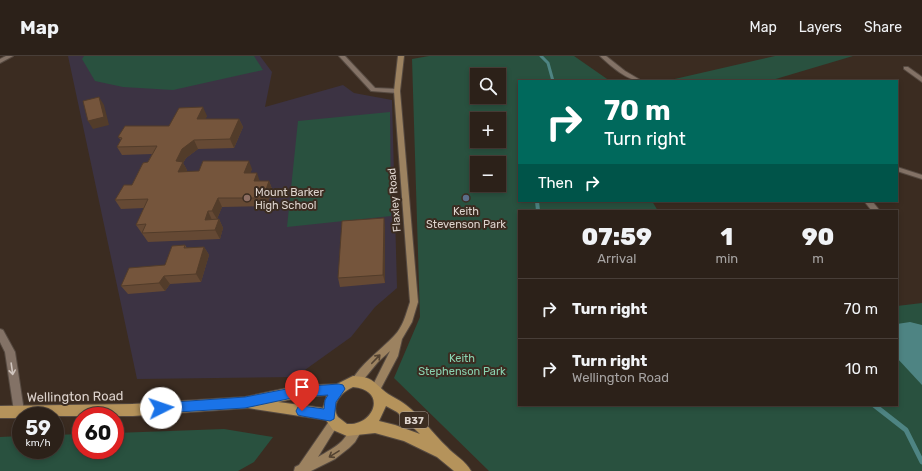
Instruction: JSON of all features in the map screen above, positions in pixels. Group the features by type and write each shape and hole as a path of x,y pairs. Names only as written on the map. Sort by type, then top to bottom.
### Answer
{"main road":[{"name":"Flaxley Road","path":"356,382 375,359 398,338 408,322 414,302 397,91 401,56"},
{"name":"Flaxley Road","path":"378,392 393,356 398,338"},
{"name":"B37","path":"339,389 356,382 370,384 422,427 442,452 464,471"},
{"name":"Wellington Road","path":"64,411 133,410 245,402 297,392 339,389"},
{"path":"301,470 332,419 330,400 339,389"},
{"path":"301,470 334,454 349,442 361,428 373,421 379,413 381,403 378,392"},
{"name":"Wellington Road","path":"245,402 332,419"},
{"name":"Wellington Road","path":"0,412 12,411"},
{"name":"B37","path":"332,419 344,430 361,428 393,431 413,437 442,452"}],"street":[{"path":"0,62 10,56"},
{"path":"342,56 373,90 397,91"},
{"path":"605,57 616,56"},
{"path":"605,57 622,72 637,80"},
{"path":"906,68 922,80"},
{"path":"898,169 922,177"},
{"path":"869,202 875,210"},
{"path":"0,332 10,352 18,407"}],"shaded area":[{"name":"Mount Barker High School","path":"68,56 260,56 272,72 265,107 343,85 354,93 392,100 397,288 375,307 351,337 295,377 137,379"}],"green space":[{"path":"84,56 254,56 263,70 173,90 123,87 95,81 82,59"},
{"name":"Keith Stephenson Park","path":"429,56 574,56 609,80 518,80 518,202 653,202 657,210 518,210 518,406 898,406 898,306 922,303 922,471 489,471 394,378 420,317 412,59"},
{"path":"775,56 853,56 772,80 670,80"},
{"path":"390,112 391,216 287,227 298,121"},
{"path":"224,429 273,437 254,462 238,471 0,471 0,437 12,436 12,459 64,459 64,435 72,434 72,459 124,459 124,433"}],"water":[{"path":"910,322 922,325 922,385 898,359 898,324"}],"building":[{"path":"99,97 104,117 88,121 83,101"},
{"path":"203,107 197,119 239,119 230,139 194,140 182,149 176,161 183,162 178,172 199,171 203,161 249,161 244,173 257,173 254,181 269,181 263,198 218,198 212,211 208,211 205,220 219,219 215,230 142,233 146,224 136,225 148,199 115,200 124,185 132,185 143,163 148,162 157,146 117,147 122,138 118,137 125,126 169,126 179,108"},
{"path":"384,218 383,275 338,278 342,221"},
{"path":"185,245 184,248 204,247 196,274 164,276 159,283 121,286 129,268 165,265 172,246"}],"waterway":[{"path":"541,56 548,63 553,80"},
{"path":"537,202 538,210"},
{"path":"875,406 906,430 922,462"}],"place":[{"name":"Mount Barker High School","path":"247,198"},
{"name":"Keith Stevenson Park","path":"466,198"}],"route":[{"path":"161,408 245,402 297,392 339,389 330,400 330,415 302,411"}]}
